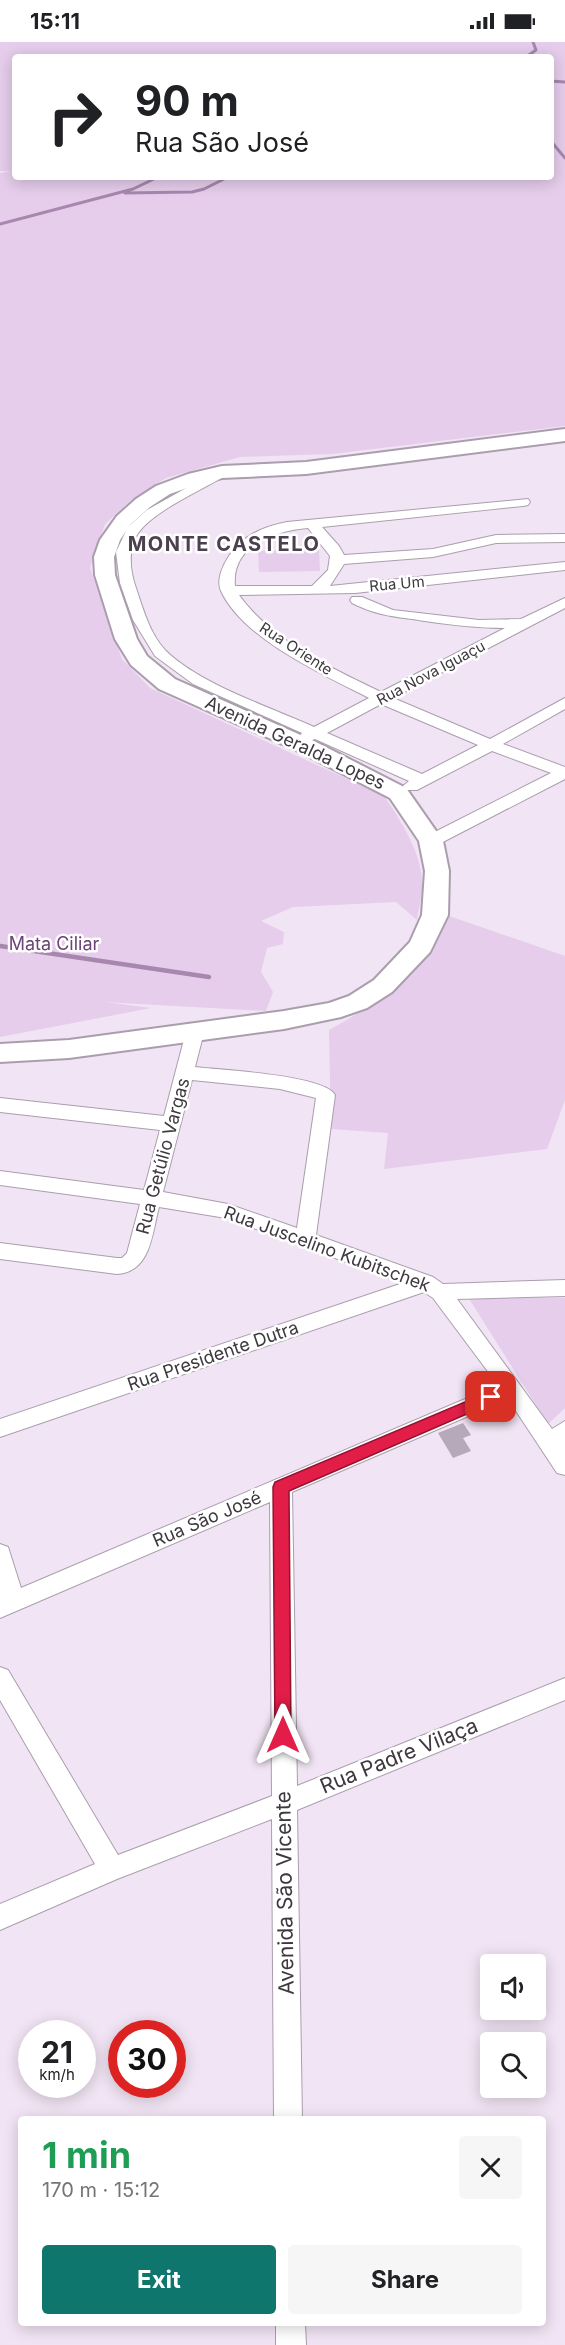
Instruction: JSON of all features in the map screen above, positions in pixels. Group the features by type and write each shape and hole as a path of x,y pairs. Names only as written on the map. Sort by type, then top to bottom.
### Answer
{"main road":[{"name":"Avenida Geralda Lopes","path":"0,1053 69,1049 332,1011 358,1002 383,986 421,946 435,915 437,871 431,841 398,793 305,738 167,684 139,660 126,639 112,601 104,557 110,540 124,520 143,503 163,490 195,478 222,472 306,468 565,435"}],"street":[{"path":"228,590 227,579 230,566 238,553 267,530 523,502"},
{"path":"311,524 331,544 338,560 338,567 334,573 317,590"},
{"path":"338,560 433,553 496,539 565,538"},
{"name":"Rua Um","path":"228,590 272,592 317,590 565,566"},
{"name":"Rua Oriente","path":"228,590 242,611 284,645 382,699 489,746 564,773"},
{"path":"357,600 393,615 408,614 479,624 527,622"},
{"name":"Rua Nova Iguaçu","path":"305,738 565,602"},
{"path":"398,793 565,703"},
{"name":"Avenida Geralda Lopes","path":"305,738 421,780"},
{"path":"431,841 564,773"},
{"name":"Rua Getúlio Vargas","path":"0,1251 117,1266 126,1266 132,1262 137,1254 153,1198 195,1032"},
{"path":"184,1073 258,1080 314,1090 326,1095 306,1239"},
{"path":"0,1105 171,1124"},
{"name":"Rua Juscelino Kubitschek","path":"0,1178 153,1198 228,1211 433,1287"},
{"path":"433,1287 565,1288"},
{"path":"433,1287 512,1388 558,1437 565,1466"},
{"name":"Rua Presidente Dutra","path":"0,1428 433,1287"},
{"name":"Rua São José","path":"7,1605 512,1388"},
{"name":"Avenida São Vicente","path":"281,1487 288,2116"},
{"path":"0,1554 7,1605"},
{"path":"0,1678 112,1869"},
{"name":"Rua Padre Vilaça","path":"0,1917 112,1869 284,1803 565,1689"},
{"path":"291,2326 291,2345"}],"green space":[{"name":"Mata Ciliar","path":"0,42 565,42 565,426 332,454 240,457 166,478 130,501 105,524 90,568 122,659 150,688 384,796 405,829 416,853 422,879 417,920 396,902 293,907 261,921 284,932 283,944 267,948 261,972 273,992 266,1011 104,1002 151,1008 0,1037 0,173 12,171 0,171"},
{"path":"319,550 320,571 259,572 258,551"},
{"path":"449,916 565,956 565,1100 547,1149 384,1169 388,1133 331,1129 329,1030 367,1007 388,989 431,943"},
{"path":"468,1297 565,1298 565,1408 548,1424"}],"building":[{"path":"463,1423 471,1435 463,1438 471,1451 453,1458 438,1433"}],"waterway":[{"path":"530,54 536,50 533,42"},
{"path":"554,81 565,82"},
{"path":"554,145 565,158"},
{"path":"0,224 133,189 152,180"},
{"path":"125,193 192,192 222,180"},
{"path":"0,946 209,977"}],"district":[{"name":"MONTE CASTELO","path":"224,544"}],"route":[{"path":"283,1735 281,1487 491,1397"}]}
